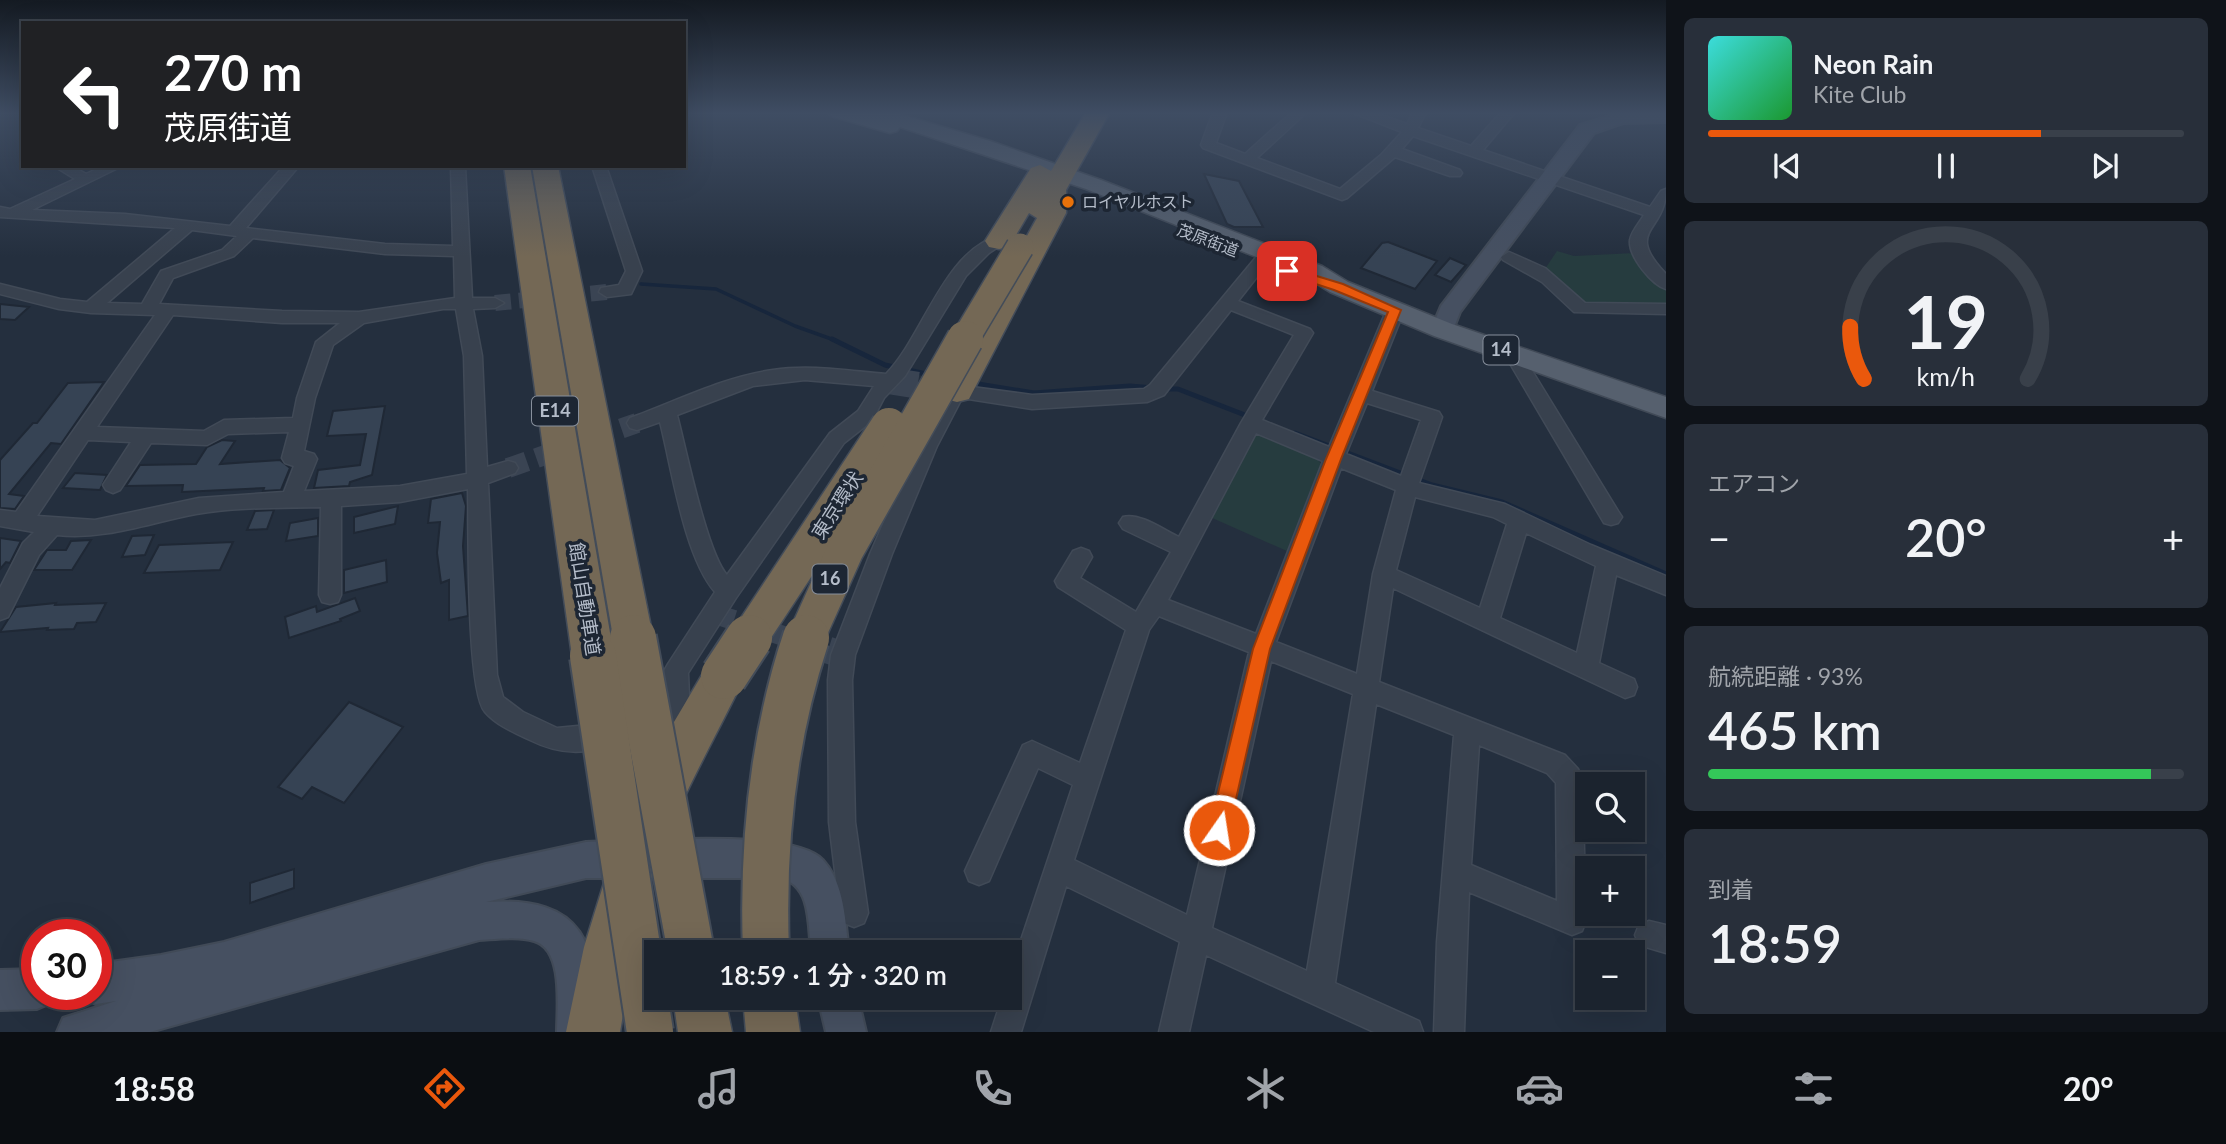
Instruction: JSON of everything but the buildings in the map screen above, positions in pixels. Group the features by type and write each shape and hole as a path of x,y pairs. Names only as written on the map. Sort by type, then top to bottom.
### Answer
{"highway":[{"name":"東京環状","path":"1051,177 1058,160"},
{"name":"東京環状","path":"593,1032 609,947 634,858 687,742 724,677 1063,160"},
{"name":"館山自動車道","path":"517,168 613,647 688,940"},
{"name":"館山自動車道","path":"545,168 613,647 650,1032"},
{"name":"16","path":"957,391 1053,213 1051,177"},
{"name":"東京環状","path":"766,940 769,811 773,763 799,656 841,558 1009,244"},
{"path":"701,1010 705,1032"},
{"path":"770,1010 773,1032"}],"main road":[{"name":"茂原街道","path":"999,160 1266,257 1311,280 1339,287 1443,330 1666,408"},
{"name":"茂原街道","path":"1012,160 1051,177"}],"street":[{"path":"1250,160 1342,195 1382,160"},
{"path":"1419,160 1455,173"},
{"path":"1501,160 1653,213"},
{"path":"1443,330 1449,311 1575,160"},
{"path":"65,168 88,180"},
{"path":"4,215 112,168"},
{"path":"148,309 167,275 228,253 291,168"},
{"path":"458,168 464,305 473,356 485,675 493,704 514,720 555,740 587,739 660,726 677,696 676,671 728,591 837,438 865,416 877,394 899,372 960,273 983,250 1009,244"},
{"path":"600,168 634,271 625,290 607,292"},
{"path":"1443,330 1462,316 1509,257 1557,179"},
{"path":"1666,194 1638,237 1636,245 1666,284"},
{"path":"4,215 111,217 244,231 321,244 407,253 461,251"},
{"path":"91,308 189,225"},
{"path":"854,913 842,822 843,655 881,554 927,446 957,391 1032,402 1147,395 1157,390 1266,257"},
{"path":"1509,257 1538,269 1555,281 1580,308 1666,309"},
{"path":"0,289 59,304 91,308 168,309 282,317 359,318 443,304 495,303"},
{"path":"1006,1032 1139,626 1154,604 1251,424 1304,333 1229,303"},
{"path":"21,522 168,309"},
{"path":"1174,1032 1262,649 1334,459 1395,310"},
{"path":"290,502 307,459 292,458 306,398 325,342 359,318"},
{"path":"1514,355 1611,517"},
{"path":"637,423 729,388 767,377 791,374 828,375 891,381"},
{"path":"1319,991 1384,574 1407,487 1432,417 1361,394"},
{"path":"667,413 701,543 713,574 728,591"},
{"path":"1251,424 1407,487 1498,510 1666,586"},
{"path":"81,433 207,438 224,427 301,425"},
{"path":"113,485 145,436"},
{"path":"0,518 51,527 97,528 215,504 331,500 432,488 479,480 508,468"},
{"path":"330,595 331,500"},
{"path":"1487,623 1519,520"},
{"path":"1130,523 1184,549"},
{"path":"0,610 31,549 51,527"},
{"path":"1081,556 1066,581 1139,626"},
{"path":"1586,667 1608,562"},
{"path":"1384,574 1625,687"},
{"path":"1154,604 1556,764 1569,778 1572,921 1457,873"},
{"path":"1449,1032 1467,730"},
{"path":"979,870 1032,752 1088,779"},
{"path":"112,982 224,962 498,880 586,860 781,860 802,866 816,880 828,940"},
{"path":"1058,867 1195,934 1408,1032"},
{"path":"80,1031 480,920 511,917 535,920 557,930 571,949 576,970 577,1032"},
{"path":"0,990 21,989"},
{"path":"841,1010 846,1032"}],"green space":[{"path":"1557,251 1574,256 1635,253 1666,289 1666,306 1582,305 1565,285 1545,269"},
{"path":"1258,431 1312,452 1321,464 1287,551 1210,517"}],"waterway":[{"path":"641,284 716,289 795,326 834,340"},
{"path":"834,340 885,365 931,375"},
{"path":"972,383 1034,393 1130,386 1153,388"},
{"path":"1163,389 1178,389 1250,417"},
{"path":"1295,433 1432,485 1502,502 1666,574"}],"tunnel":[{"path":"495,303 607,292"},
{"path":"891,381 954,391"},
{"path":"508,468 637,423"},
{"path":"715,614 796,640"},
{"path":"790,638 843,655"}],"place":[{"name":"ロイヤルホスト","path":"1068,202"}],"route":[{"path":"1219,830 1262,649 1334,459 1395,310 1339,287 1287,271"}]}
